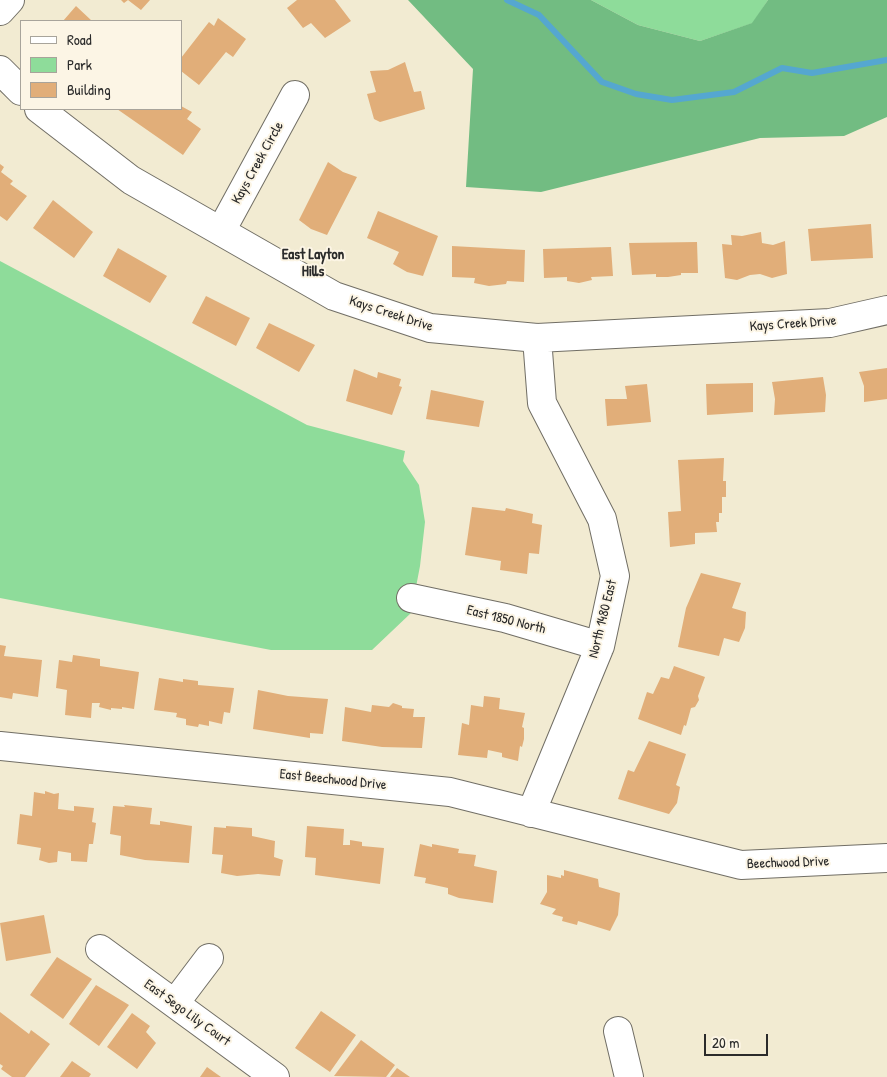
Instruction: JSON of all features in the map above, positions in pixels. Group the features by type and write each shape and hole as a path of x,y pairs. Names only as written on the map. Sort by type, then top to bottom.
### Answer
{"street":[{"path":"0,10 10,0"},
{"path":"0,70 20,90"},
{"name":"Kays Creek Circle","path":"221,232 295,95"},
{"name":"Kays Creek Drive","path":"40,110 131,180 334,296 430,328 537,338 830,323 887,310"},
{"name":"North 1480 East","path":"531,813 600,646 615,576 602,519 542,403 537,338"},
{"name":"East 1850 North","path":"411,598 505,618 600,646"},
{"name":"East Beechwood Drive","path":"0,746 450,792 661,846"},
{"name":"Beechwood Drive","path":"661,846 741,865 887,858"},
{"name":"East Sego Lily Court","path":"100,949 275,1077"},
{"path":"175,1004 209,958"},
{"path":"618,1031 629,1077"}],"green space":[{"path":"408,0 591,0 638,25 700,41 752,23 768,0 887,0 887,117 844,136 760,138 541,192 466,187 473,69"},
{"path":"591,0 768,0 753,23 700,41 638,25"},
{"path":"0,261 307,425 405,451 403,461 419,485 425,522 420,566 411,613 372,650 271,650 0,598"}],"building":[{"path":"128,0 150,0 141,10"},
{"path":"297,0 335,0 351,21 325,38 311,23 303,28 287,8"},
{"path":"76,6 91,20 64,20"},
{"path":"218,18 246,39 233,57 226,52 199,85 182,72 182,57 209,22 214,26"},
{"path":"405,62 414,92 421,91 425,109 380,122 374,119 367,94 376,92 370,71 388,70"},
{"path":"182,107 192,112 187,119 201,129 183,155 118,110 182,110"},
{"path":"328,162 343,172 357,177 327,235 311,229 299,220"},
{"path":"0,164 4,167 1,172 13,181 10,184 27,196 7,221 0,216"},
{"path":"53,200 93,232 74,258 33,228"},
{"path":"378,211 438,236 423,276 407,272 393,264 399,252 367,238"},
{"path":"871,224 873,258 811,261 808,229"},
{"path":"761,232 762,243 773,245 785,241 787,274 772,278 760,274 750,275 737,280 725,278 722,244 732,245 731,235 742,236"},
{"path":"697,242 698,273 681,273 681,275 668,277 656,277 656,274 632,275 629,243"},
{"path":"452,246 525,250 524,282 507,281 506,284 489,286 474,283 475,278 452,277"},
{"path":"611,247 613,276 591,277 592,280 579,283 567,281 567,277 544,278 543,249"},
{"path":"118,248 167,276 150,303 103,276"},
{"path":"206,296 250,318 236,346 192,323"},
{"path":"269,323 315,345 299,372 256,348"},
{"path":"887,368 887,399 864,402 864,386 859,372"},
{"path":"354,369 377,378 378,372 401,379 399,386 402,387 392,415 346,401"},
{"path":"823,377 826,395 825,412 774,415 775,399 772,382"},
{"path":"753,383 753,412 707,415 706,384"},
{"path":"647,384 651,422 607,426 605,399 627,399 625,386"},
{"path":"431,390 484,401 479,427 426,419"},
{"path":"724,458 723,481 726,481 726,497 722,497 722,513 719,513 719,522 716,522 717,532 695,533 695,544 670,547 668,512 681,511 678,460"},
{"path":"472,507 505,511 506,508 533,514 532,523 542,525 539,554 529,553 527,574 500,570 501,561 465,555"},
{"path":"701,573 741,583 732,608 746,612 745,628 739,642 724,638 719,656 678,647 686,608"},
{"path":"0,645 6,646 4,656 42,660 38,697 13,693 12,699 0,697"},
{"path":"73,655 100,659 100,666 139,672 134,709 122,707 122,709 111,708 111,710 99,707 100,703 92,703 91,718 65,715 67,690 56,688 59,660 72,662"},
{"path":"674,666 705,677 698,696 699,700 695,707 691,708 686,726 684,725 681,735 638,719 647,692 653,694 661,677 669,679"},
{"path":"159,678 183,682 183,679 198,681 198,685 234,688 230,713 224,712 222,724 209,721 209,726 199,724 198,727 186,725 186,719 176,717 177,713 154,710"},
{"path":"258,690 288,696 328,699 323,734 310,733 310,738 253,729"},
{"path":"484,696 500,698 499,709 525,713 522,727 524,728 524,739 522,747 520,746 518,761 502,757 502,753 488,750 487,758 458,755 462,723 469,725 471,705 483,707"},
{"path":"393,703 402,706 402,708 414,709 413,717 425,717 422,748 382,747 342,741 345,707 371,712 372,705 389,707"},
{"path":"649,741 686,754 676,785 680,787 677,803 669,814 618,799 628,770 634,772"},
{"path":"45,791 54,794 59,793 58,809 74,811 74,806 94,808 92,822 96,823 93,844 89,844 87,862 71,861 71,853 58,851 57,862 49,863 39,860 41,848 17,844 20,814 32,816 34,792 45,794"},
{"path":"124,805 152,808 150,824 160,825 160,821 192,826 189,863 145,860 120,855 121,836 110,834 113,806 125,807"},
{"path":"226,826 252,828 252,836 275,841 274,857 283,860 280,876 258,874 237,876 221,873 223,855 212,854 214,827 226,828"},
{"path":"307,826 344,829 343,845 350,845 350,840 362,842 362,846 384,848 380,884 315,875 316,858 305,857"},
{"path":"420,844 432,847 432,844 459,849 458,853 476,855 474,866 497,871 493,903 459,898 448,894 448,888 425,883 426,878 414,876"},
{"path":"564,870 598,879 599,887 620,893 618,915 610,931 578,921 577,925 562,921 563,917 552,914 556,909 540,904 547,892 547,875 561,878 561,875 564,876"},
{"path":"44,915 51,953 6,961 0,923"},
{"path":"57,957 92,979 63,1019 30,995"},
{"path":"96,985 129,1005 99,1046 69,1024"},
{"path":"321,1011 356,1035 330,1072 295,1048"},
{"path":"0,1012 29,1034 31,1030 50,1044 25,1077 12,1077 1,1069 3,1066 0,1064"},
{"path":"132,1013 150,1026 146,1032 156,1043 137,1069 107,1047"},
{"path":"361,1040 395,1065 386,1077 334,1076"},
{"path":"72,1061 91,1074 89,1077 60,1077"},
{"path":"207,1067 221,1077 200,1077"},
{"path":"397,1068 410,1077 390,1077"}],"waterway":[{"path":"507,0 539,15 602,82 636,94 672,100 734,92 782,68 812,73 887,60"}],"district":[{"name":"East Layton Hills","path":"313,264"}]}
